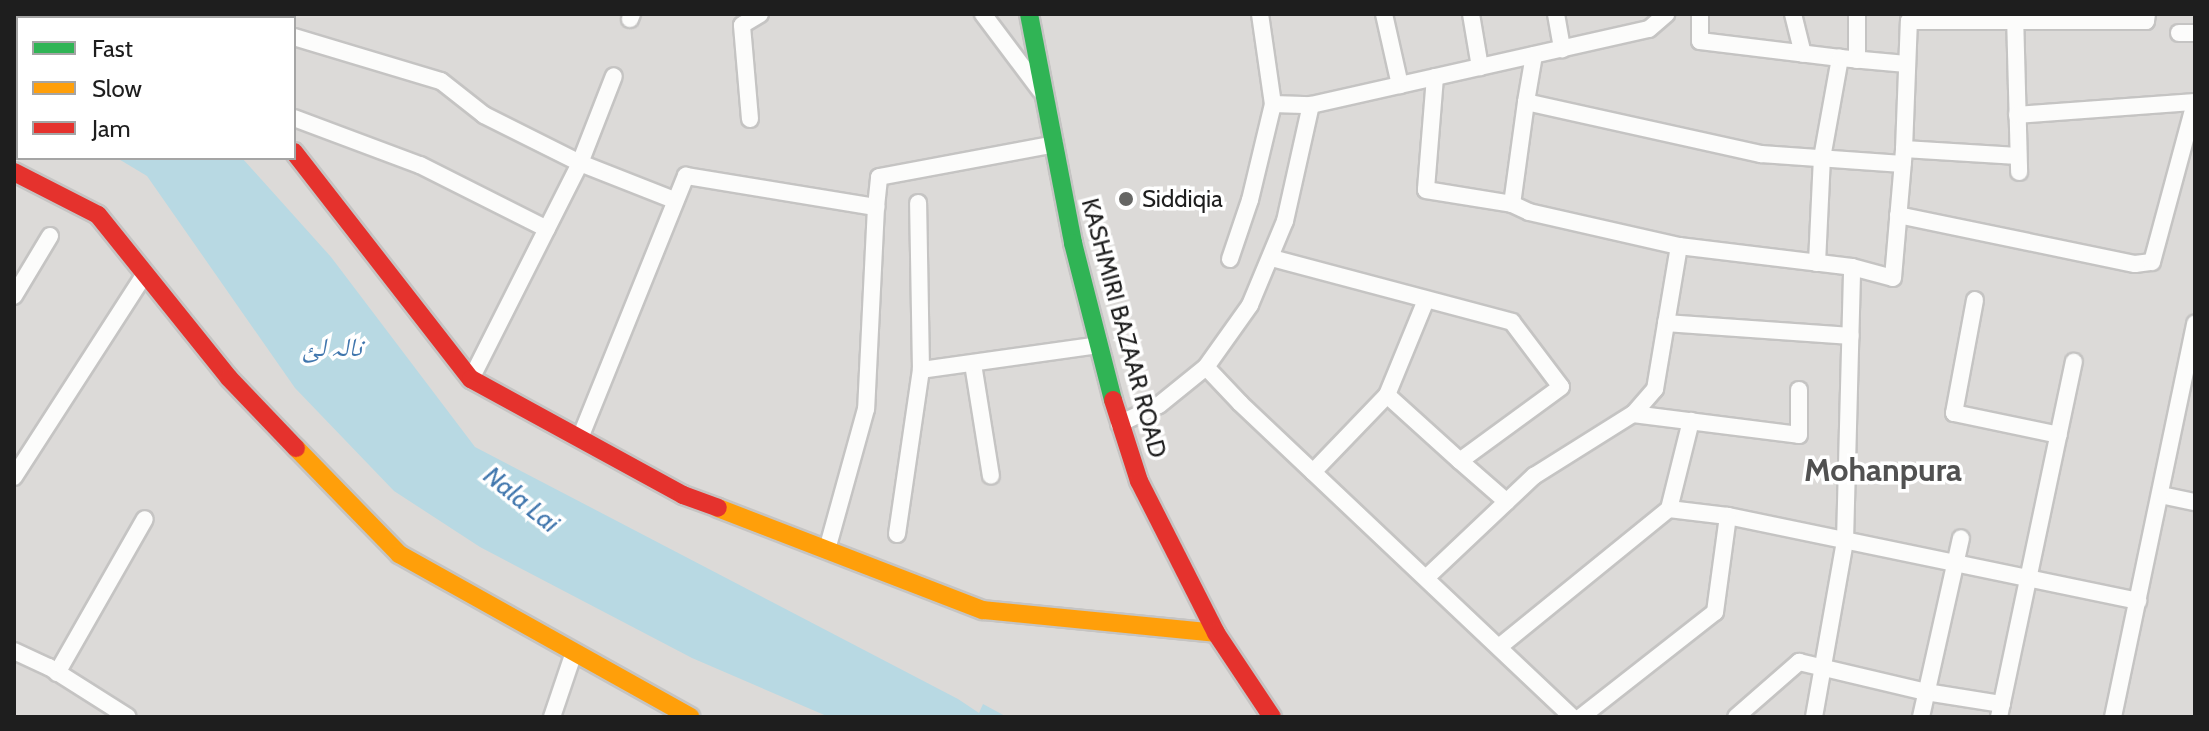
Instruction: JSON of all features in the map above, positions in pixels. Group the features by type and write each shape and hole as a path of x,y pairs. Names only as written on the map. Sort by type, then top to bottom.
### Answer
{"street":[{"path":"750,119 742,25 760,14"},
{"path":"983,14 1046,97"},
{"name":"KASHMIRI BAZAAR ROAD","path":"1029,14 1073,243 1119,424 1139,481 1216,633 1272,717"},
{"path":"1230,259 1250,200 1273,104 1260,14"},
{"path":"1384,14 1400,85"},
{"path":"1471,14 1480,67"},
{"path":"1556,14 1562,49"},
{"path":"1273,104 1311,105 1562,49 1649,29 1666,14"},
{"path":"1700,14 1700,41 1907,64"},
{"path":"1793,14 1803,54"},
{"path":"1817,263 1822,158 1857,14"},
{"path":"1435,77 1426,190 1512,204 1529,212 1679,246 1852,267 1893,278 1903,156 1909,17 2146,21 2147,14"},
{"path":"1526,102 1761,154 1822,158 1903,156 2018,164 2015,17"},
{"path":"296,38 441,81 484,115 580,163 674,200"},
{"path":"1512,204 1534,55"},
{"path":"471,379 580,163 614,76"},
{"path":"1898,215 2135,264 2152,262 2195,103 2017,115"},
{"path":"1119,424 1159,405 1206,367 1250,305 1285,221 1311,105"},
{"path":"296,119 420,165 547,229"},
{"path":"827,550 866,409 879,177 1055,144"},
{"path":"296,155 471,379 683,495 983,610 1216,633"},
{"path":"14,172 98,215 229,378 399,554 691,717"},
{"path":"580,438 686,176 876,207"},
{"path":"897,534 921,370 918,203"},
{"path":"14,296 50,236"},
{"path":"1426,578 1534,476 1633,414 1655,389 1679,246"},
{"path":"1272,258 1512,322 1561,387 1460,461"},
{"path":"1814,717 1845,541 1852,267"},
{"path":"14,477 145,274"},
{"path":"1313,472 1387,395 1426,300"},
{"path":"1975,300 1954,413 2059,435"},
{"path":"1666,323 1851,336"},
{"path":"2113,717 2195,323"},
{"path":"921,370 1099,345"},
{"path":"1736,717 1799,662 2000,711 2074,362"},
{"path":"973,364 991,476"},
{"path":"1206,367 1572,717"},
{"path":"1633,414 1799,435 1799,390"},
{"path":"1387,395 1507,502"},
{"path":"1499,647 1669,509 1691,421"},
{"path":"2161,495 2195,502"},
{"path":"1669,509 1728,516 2138,601"},
{"path":"1581,717 1715,612 1728,516"},
{"path":"57,673 145,519"},
{"path":"1921,717 1961,538"},
{"path":"14,651 57,673 128,717"},
{"path":"552,717 574,652"}],"shaded area":[{"path":"14,14 2195,14 2195,717 14,717"}],"water":[{"path":"14,14 62,16 16,16 16,100"},
{"name":"نالہ لئ","path":"120,160 244,160 331,257 475,447 958,699 979,713 983,704 1007,717 829,717 692,658 480,547 394,491 295,388 147,176"}],"traffic: fast":[{"path":"1029,14 1073,243 1113,400"}],"traffic: slow":[{"path":"296,448 399,554 691,717"},
{"path":"718,508 983,610 1216,633"}],"traffic: jam":[{"path":"296,155 471,379 683,495 718,508"},
{"path":"14,172 98,215 229,378 296,448"},
{"path":"1113,400 1139,481 1216,633 1272,717"}],"place":[{"name":"Siddiqia","path":"1126,199"}],"district":[{"name":"Mohanpura","path":"1883,470"}],"water label":[{"name":"Nala Lai","path":"521,500"}]}
